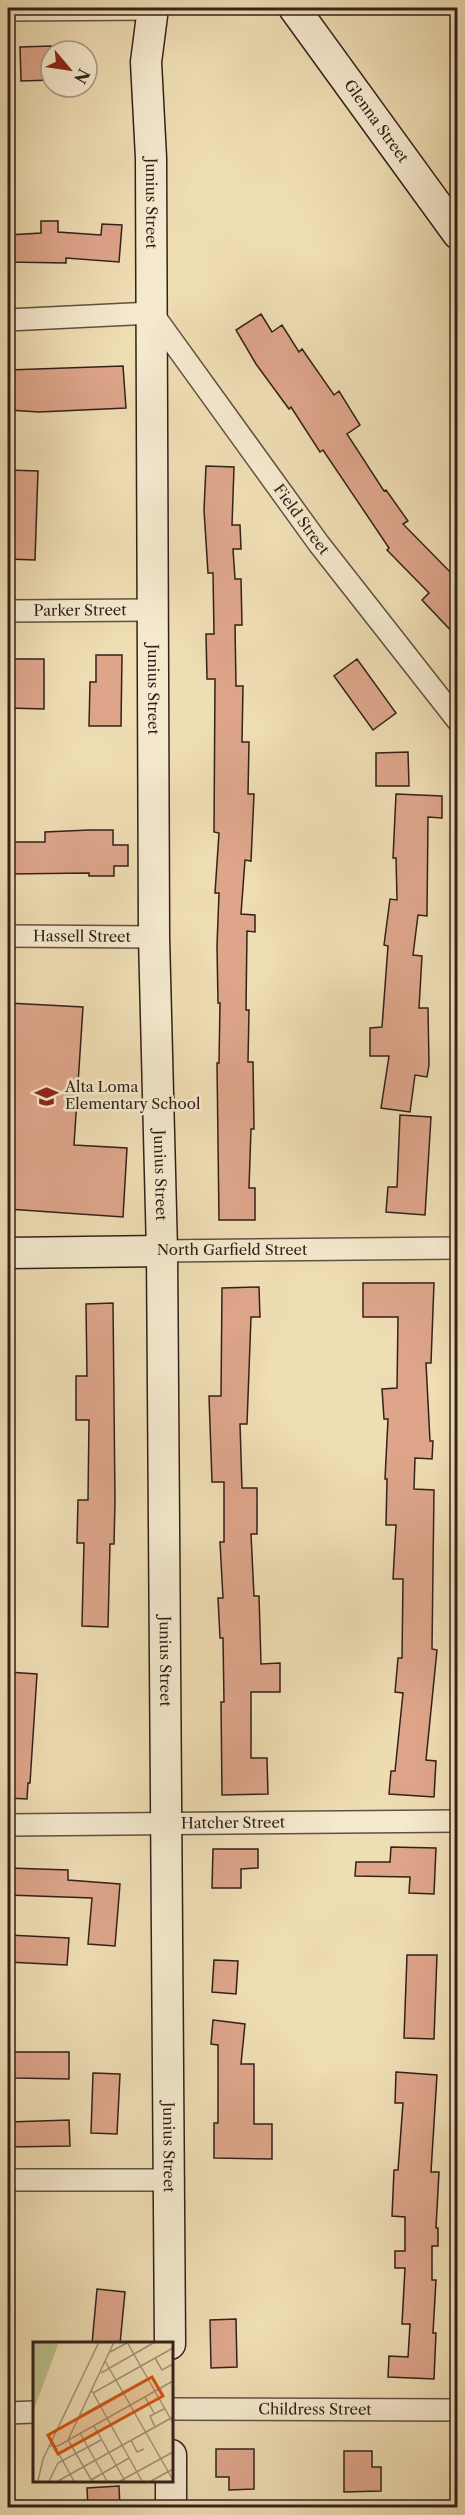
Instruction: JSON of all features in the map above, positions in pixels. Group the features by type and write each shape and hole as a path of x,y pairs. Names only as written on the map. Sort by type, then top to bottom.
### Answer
{"street":[{"path":"8,10 152,8"},
{"name":"Junius Street","path":"152,8 146,62 152,158 154,937 162,1251 170,2342"},
{"name":"Glenna Street","path":"294,8 458,234"},
{"path":"8,320 152,313"},
{"name":"Field Street","path":"152,313 319,544 458,721"},
{"name":"Parker Street","path":"8,611 153,610"},
{"name":"Hassell Street","path":"8,936 154,937"},
{"name":"North Garfield Street","path":"8,1253 458,1248"},
{"name":"Hatcher Street","path":"8,1825 458,1821"},
{"path":"8,2180 168,2180"},
{"name":"Childress Street","path":"172,2409 458,2409"},
{"path":"8,2413 33,2412"},
{"path":"171,2482 171,2508"}],"building":[{"path":"39,46 39,80 21,81 20,47"},
{"path":"41,221 58,221 58,232 101,235 102,224 122,225 119,262 66,258 66,263 8,262 8,235 41,233"},
{"path":"261,314 272,332 282,325 299,352 302,349 334,395 339,391 360,425 347,434 384,491 386,490 408,521 403,524 458,580 458,638 422,600 429,593 387,550 389,548 323,450 320,452 291,407 289,409 256,364 236,330"},
{"path":"123,366 126,408 39,412 8,410 8,370"},
{"path":"206,466 234,467 232,525 240,525 241,549 233,549 235,579 241,579 242,625 235,625 236,686 243,686 242,742 249,742 248,794 254,794 251,861 245,860 241,914 255,915 255,932 247,931 246,1010 249,1010 248,1062 253,1062 254,1129 251,1129 249,1188 255,1188 255,1220 219,1220 217,1063 219,1063 220,1003 218,1003 217,946 219,893 215,893 219,833 214,832 215,679 207,679 206,634 214,634 213,573 208,573 204,510"},
{"path":"8,470 38,471 35,560 8,559"},
{"path":"96,655 122,655 121,726 89,726 90,682 96,682"},
{"path":"10,659 44,659 44,709 9,708"},
{"path":"357,659 396,713 373,730 334,676"},
{"path":"408,752 409,786 376,786 376,753"},
{"path":"396,794 442,796 442,818 428,817 427,916 418,915 413,955 422,956 419,1008 428,1008 429,1065 427,1077 415,1075 410,1112 381,1108 389,1056 370,1056 370,1028 382,1027 388,946 384,945 390,899 397,900 396,858 393,858"},
{"path":"113,830 113,845 128,845 128,866 114,866 114,876 89,876 89,873 8,874 8,842 45,842 45,832"},
{"path":"8,1003 83,1007 74,1145 127,1148 123,1217 8,1209"},
{"path":"400,1115 431,1117 425,1215 386,1212 388,1187 397,1187"},
{"path":"363,1283 434,1283 431,1363 426,1363 430,1441 433,1441 432,1459 415,1458 414,1489 434,1490 432,1649 437,1650 426,1760 436,1761 434,1797 389,1794 391,1771 395,1771 403,1693 395,1692 398,1658 402,1658 403,1579 393,1579 396,1525 386,1525 387,1479 385,1479 388,1419 384,1419 382,1389 397,1388 398,1317 363,1317"},
{"path":"259,1287 260,1317 251,1317 247,1424 240,1424 242,1488 257,1488 257,1534 251,1534 254,1596 259,1596 261,1664 280,1663 280,1692 251,1692 251,1758 267,1758 268,1794 222,1795 223,1638 220,1638 218,1598 223,1598 220,1542 224,1542 224,1482 212,1482 209,1396 221,1396 222,1288"},
{"path":"113,1303 115,1501 114,1544 110,1544 108,1627 82,1626 84,1543 77,1543 78,1500 88,1500 89,1420 76,1420 76,1376 87,1376 86,1304"},
{"path":"8,1672 37,1674 27,1799 8,1798"},
{"path":"391,1847 436,1848 434,1894 409,1893 410,1877 355,1876 356,1862 390,1862"},
{"path":"213,1849 258,1849 258,1868 241,1869 241,1888 212,1888"},
{"path":"9,1868 68,1870 68,1880 120,1884 115,1946 88,1944 92,1898 8,1895"},
{"path":"8,1935 69,1938 67,1965 8,1962"},
{"path":"407,1955 437,1955 434,2039 404,2038"},
{"path":"214,1960 238,1961 236,1994 212,1992"},
{"path":"213,2020 245,2024 241,2064 254,2064 254,2124 272,2124 272,2159 214,2158 214,2123 218,2123 218,2045 211,2044"},
{"path":"14,2052 69,2052 69,2079 14,2078"},
{"path":"396,2072 437,2075 431,2172 439,2172 436,2228 438,2228 438,2246 432,2246 432,2280 436,2280 433,2333 436,2333 434,2379 388,2377 389,2356 408,2357 410,2324 402,2324 405,2268 395,2268 395,2251 405,2251 405,2217 392,2216 394,2170 398,2170 403,2103 395,2103"},
{"path":"93,2073 120,2074 117,2134 91,2133"},
{"path":"69,2120 70,2146 9,2147 9,2122"},
{"path":"97,2289 125,2292 120,2342 92,2342"},
{"path":"236,2319 237,2367 211,2368 210,2320"},
{"path":"216,2449 254,2449 254,2489 229,2490 229,2477 216,2477"},
{"path":"344,2451 372,2451 372,2467 381,2467 381,2491 344,2492"},
{"path":"119,2486 120,2508 88,2508 87,2488"}],"place":[{"name":"Alta Loma Elementary School","path":"47,1096"}]}
